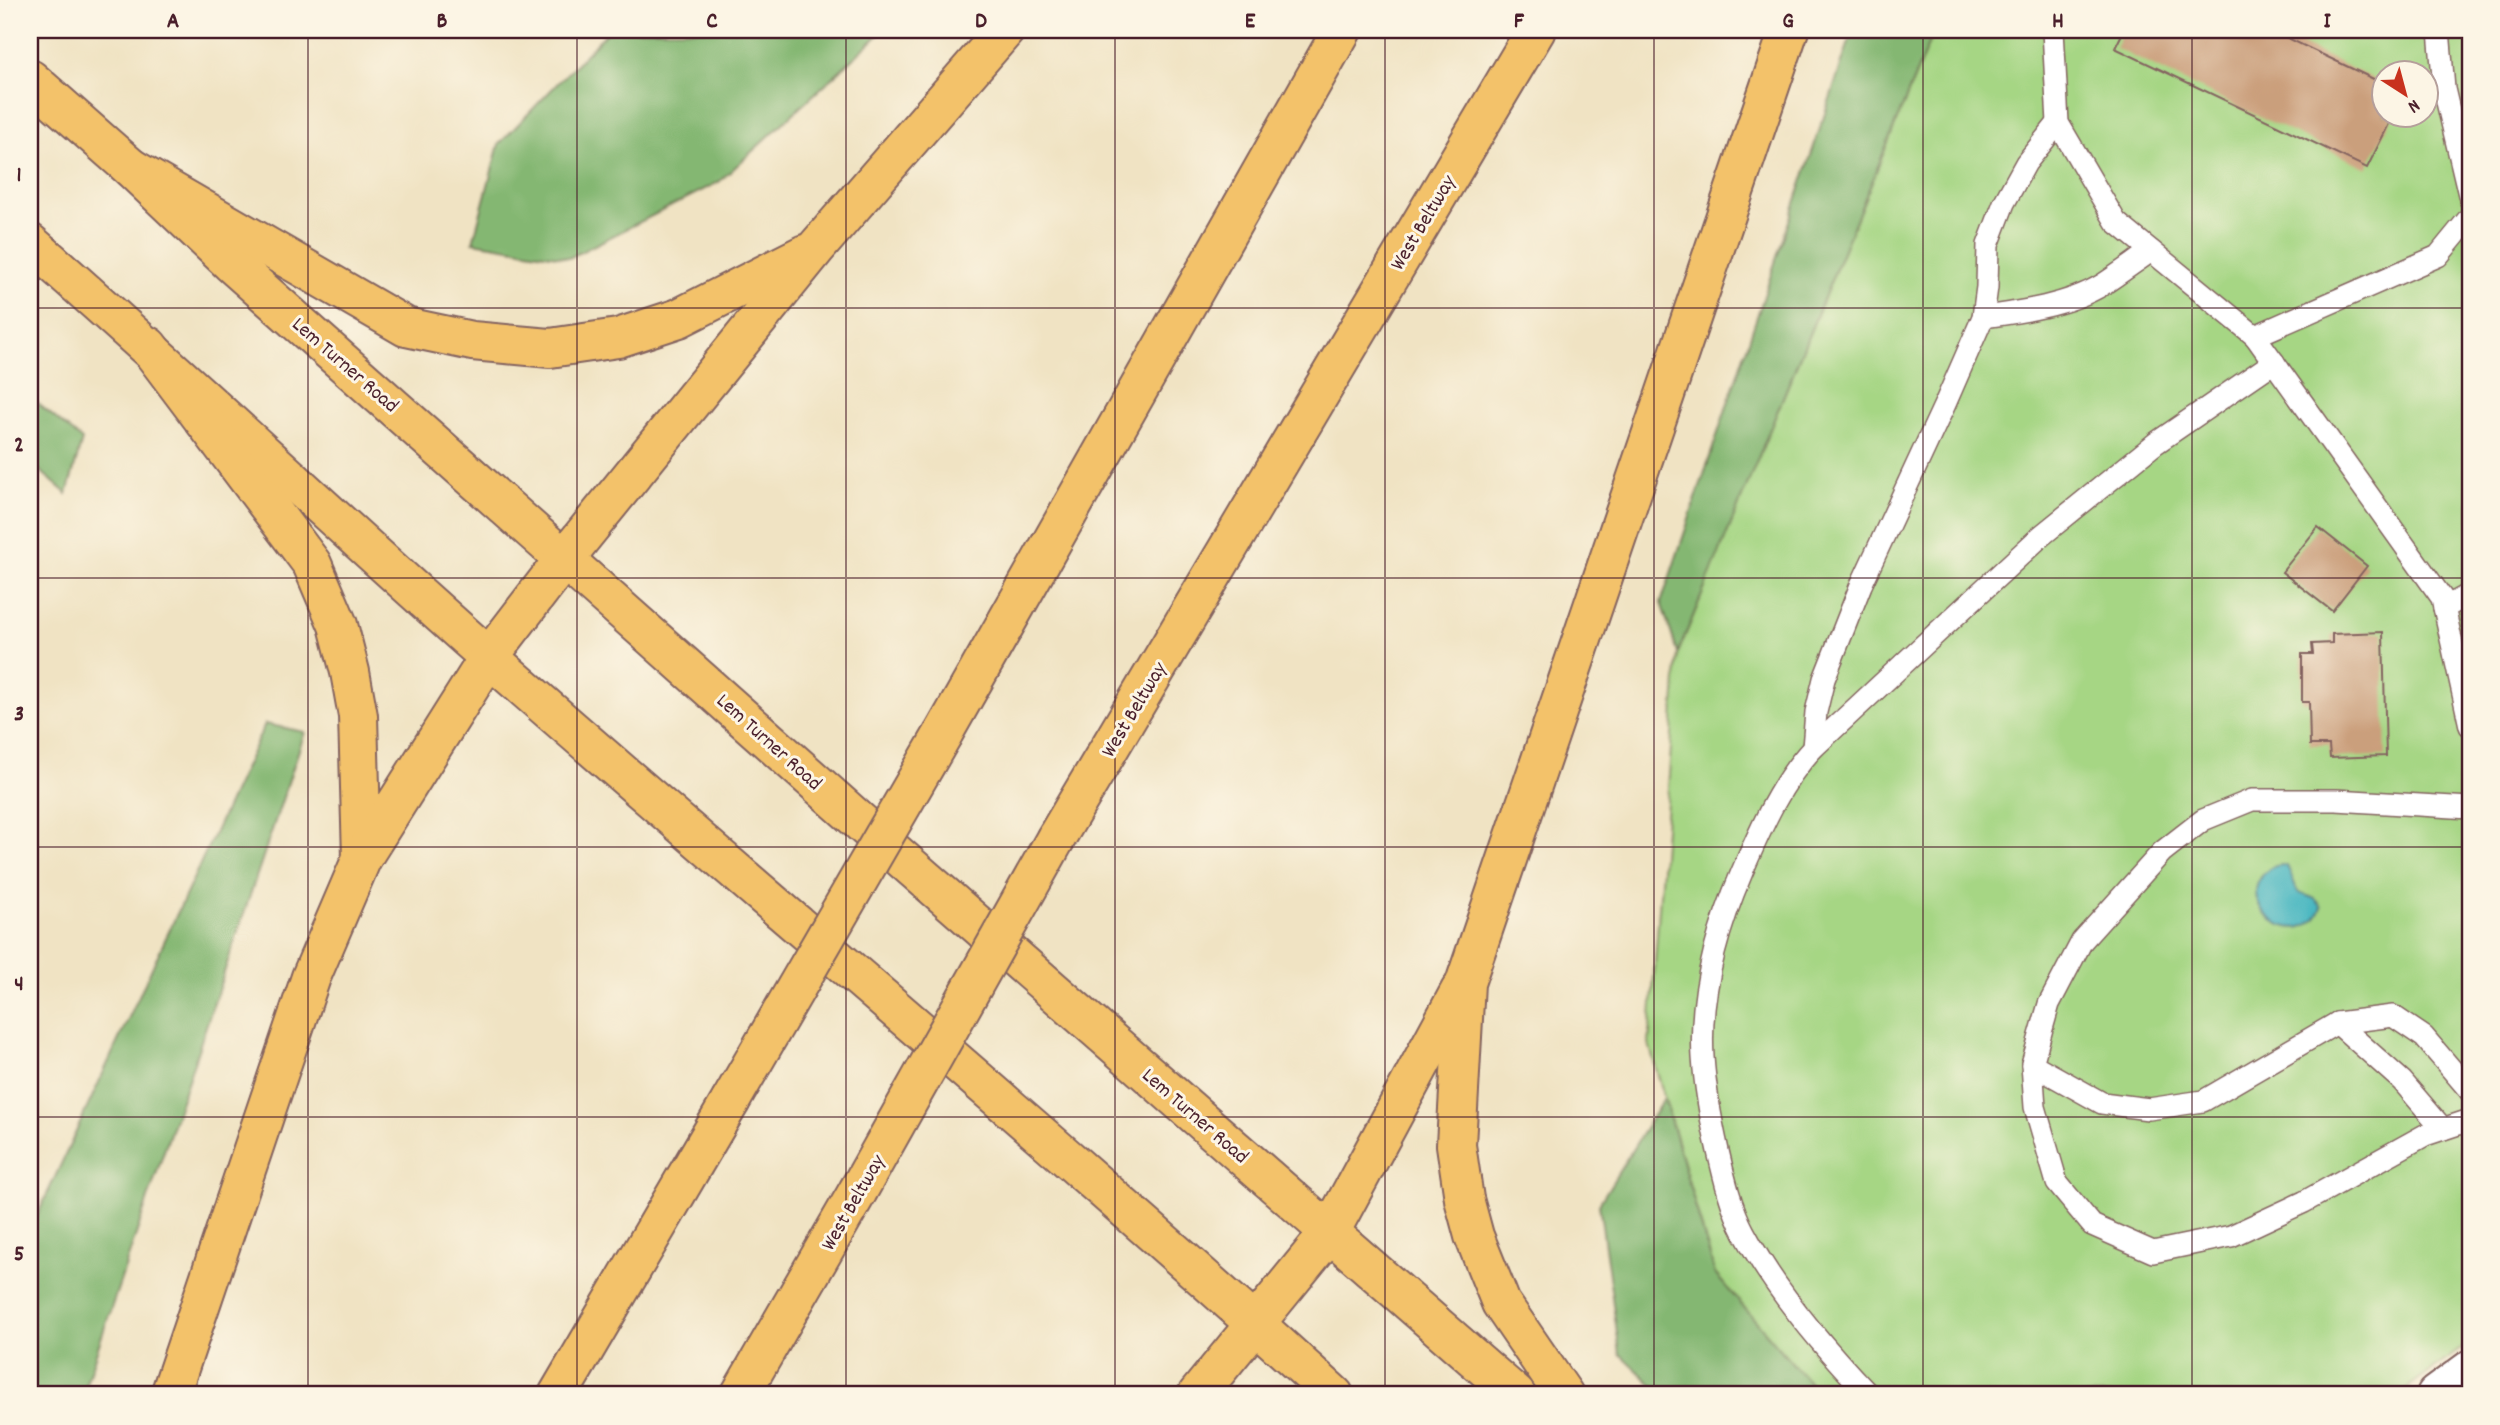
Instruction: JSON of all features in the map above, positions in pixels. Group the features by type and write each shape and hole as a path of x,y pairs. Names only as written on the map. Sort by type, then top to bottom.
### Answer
{"main road":[{"path":"170,1395 312,977 362,858 489,657 565,558 817,248 1004,30"},
{"path":"558,1395 943,734 1342,30"},
{"name":"West Beltway","path":"740,1395 1056,838 1536,30"},
{"path":"1196,1395 1330,1232 1465,982 1789,30"},
{"name":"Lem Turner Road","path":"30,79 131,168 231,262 886,844 1516,1395"},
{"path":"131,168 406,327 472,341 550,348 618,338 679,318 817,248"},
{"path":"30,243 148,346 489,657 1255,1323 1334,1395"},
{"path":"148,346 312,564 338,625 358,716 362,858"},
{"path":"1465,982 1456,1145 1464,1199 1474,1236 1501,1303 1564,1395"}],"street":[{"path":"2436,1395 2470,1370"}],"lane":[{"path":"2053,30 2057,123 2116,222 2255,336 2442,598 2470,726"},
{"path":"2439,30 2444,89 2470,199"},
{"path":"1813,748 1816,712 1828,667 1861,585 1983,317 1988,245 2004,203 2026,163 2057,123"},
{"path":"2255,336 2438,256 2470,217"},
{"path":"1983,317 2026,311 2080,295 2101,286 2151,251"},
{"path":"1869,1395 1795,1310 1742,1229 1718,1149 1703,1055 1704,1006 1712,961 1729,903 1783,786 1813,748 2041,536 2156,443 2274,362"},
{"path":"2444,608 2470,594"},
{"path":"2470,808 2336,800 2252,800 2203,820 2162,852 2082,941 2049,1004 2032,1064 2035,1107 2057,1183 2092,1225 2153,1252 2231,1236 2304,1202 2425,1135 2470,1120"},
{"path":"2032,1064 2102,1103 2149,1109 2203,1101 2337,1023 2393,1016 2424,1037 2470,1091"},
{"path":"2337,1023 2402,1081 2443,1129"}],"green space":[{"path":"609,30 884,30 719,182 569,258 473,242 499,144"},
{"path":"1853,30 1934,30 1678,653 1661,603"},
{"path":"1934,30 2470,30 2470,1342 2399,1395 1820,1395 1715,1274 1649,1044 1678,653"},
{"path":"30,397 82,440 67,494 30,462"},
{"path":"265,724 305,732 82,1395 30,1395 30,1231"},
{"path":"1664,1098 1715,1274 1820,1395 1663,1395 1620,1354 1599,1204"}],"water":[{"path":"2287,866 2298,892 2314,898 2322,907 2313,921 2301,927 2276,923 2259,903 2256,891 2260,879 2269,869"}],"building":[{"path":"2124,30 2271,30 2370,77 2370,130 2386,130 2367,168 2115,48"},
{"path":"2318,527 2367,566 2332,611 2282,572"},
{"path":"2383,632 2386,756 2330,758 2329,745 2310,745 2309,702 2302,702 2302,654 2313,654 2312,644 2332,643 2332,634"}]}
